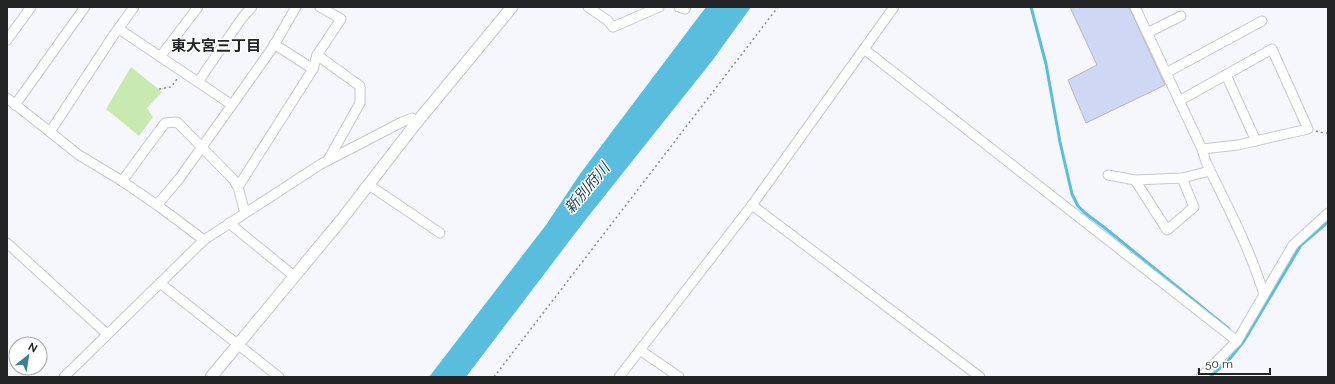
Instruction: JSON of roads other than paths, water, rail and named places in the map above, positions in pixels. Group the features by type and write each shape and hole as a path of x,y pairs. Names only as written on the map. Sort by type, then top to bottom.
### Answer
{"street":[{"path":"7,40 30,7"},
{"path":"15,104 85,7"},
{"path":"50,132 113,36 134,7"},
{"path":"160,57 198,7"},
{"path":"198,82 242,18 252,7"},
{"path":"157,205 180,179 232,105 274,44 296,7"},
{"path":"238,188 313,69 318,55 341,19 320,7"},
{"path":"211,377 342,220 417,122 512,7"},
{"path":"588,7 607,20 613,27 659,7"},
{"path":"679,7 685,9 686,7"},
{"path":"620,377 752,205 894,7"},
{"path":"1135,7 1202,149 1210,172 1256,267 1264,295"},
{"path":"1147,33 1181,16"},
{"path":"1166,73 1262,21"},
{"path":"119,29 232,105"},
{"path":"274,44 313,69"},
{"path":"864,49 1237,341"},
{"path":"1179,101 1272,49 1308,129 1238,145 1202,149"},
{"path":"318,55 360,86 360,103 328,160"},
{"path":"1226,75 1256,141"},
{"path":"7,98 79,155 122,181 204,240"},
{"path":"64,377 204,240 328,160 402,122 412,118 417,122"},
{"path":"122,181 165,123 177,122 233,179 238,188 245,213"},
{"path":"1108,175 1135,180 1182,178 1210,172"},
{"path":"1135,180 1167,230 1194,207 1182,178"},
{"path":"369,185 440,233"},
{"path":"752,205 980,377"},
{"path":"1201,377 1237,341 1293,246 1328,214"},
{"path":"229,223 294,276"},
{"path":"7,243 107,334"},
{"path":"160,283 238,343 278,377"},
{"path":"640,350 679,377"}],"water":[{"name":"新別府川","path":"706,7 751,7 712,61 583,223 466,377 429,377 546,225 580,174"}],"waterway":[{"path":"1031,7 1046,64 1060,142 1072,194 1078,206 1229,329"},
{"path":"1210,377 1228,361 1244,341 1301,245 1328,222"}],"district":[{"name":"東大宮三丁目","path":"216,46"}]}
